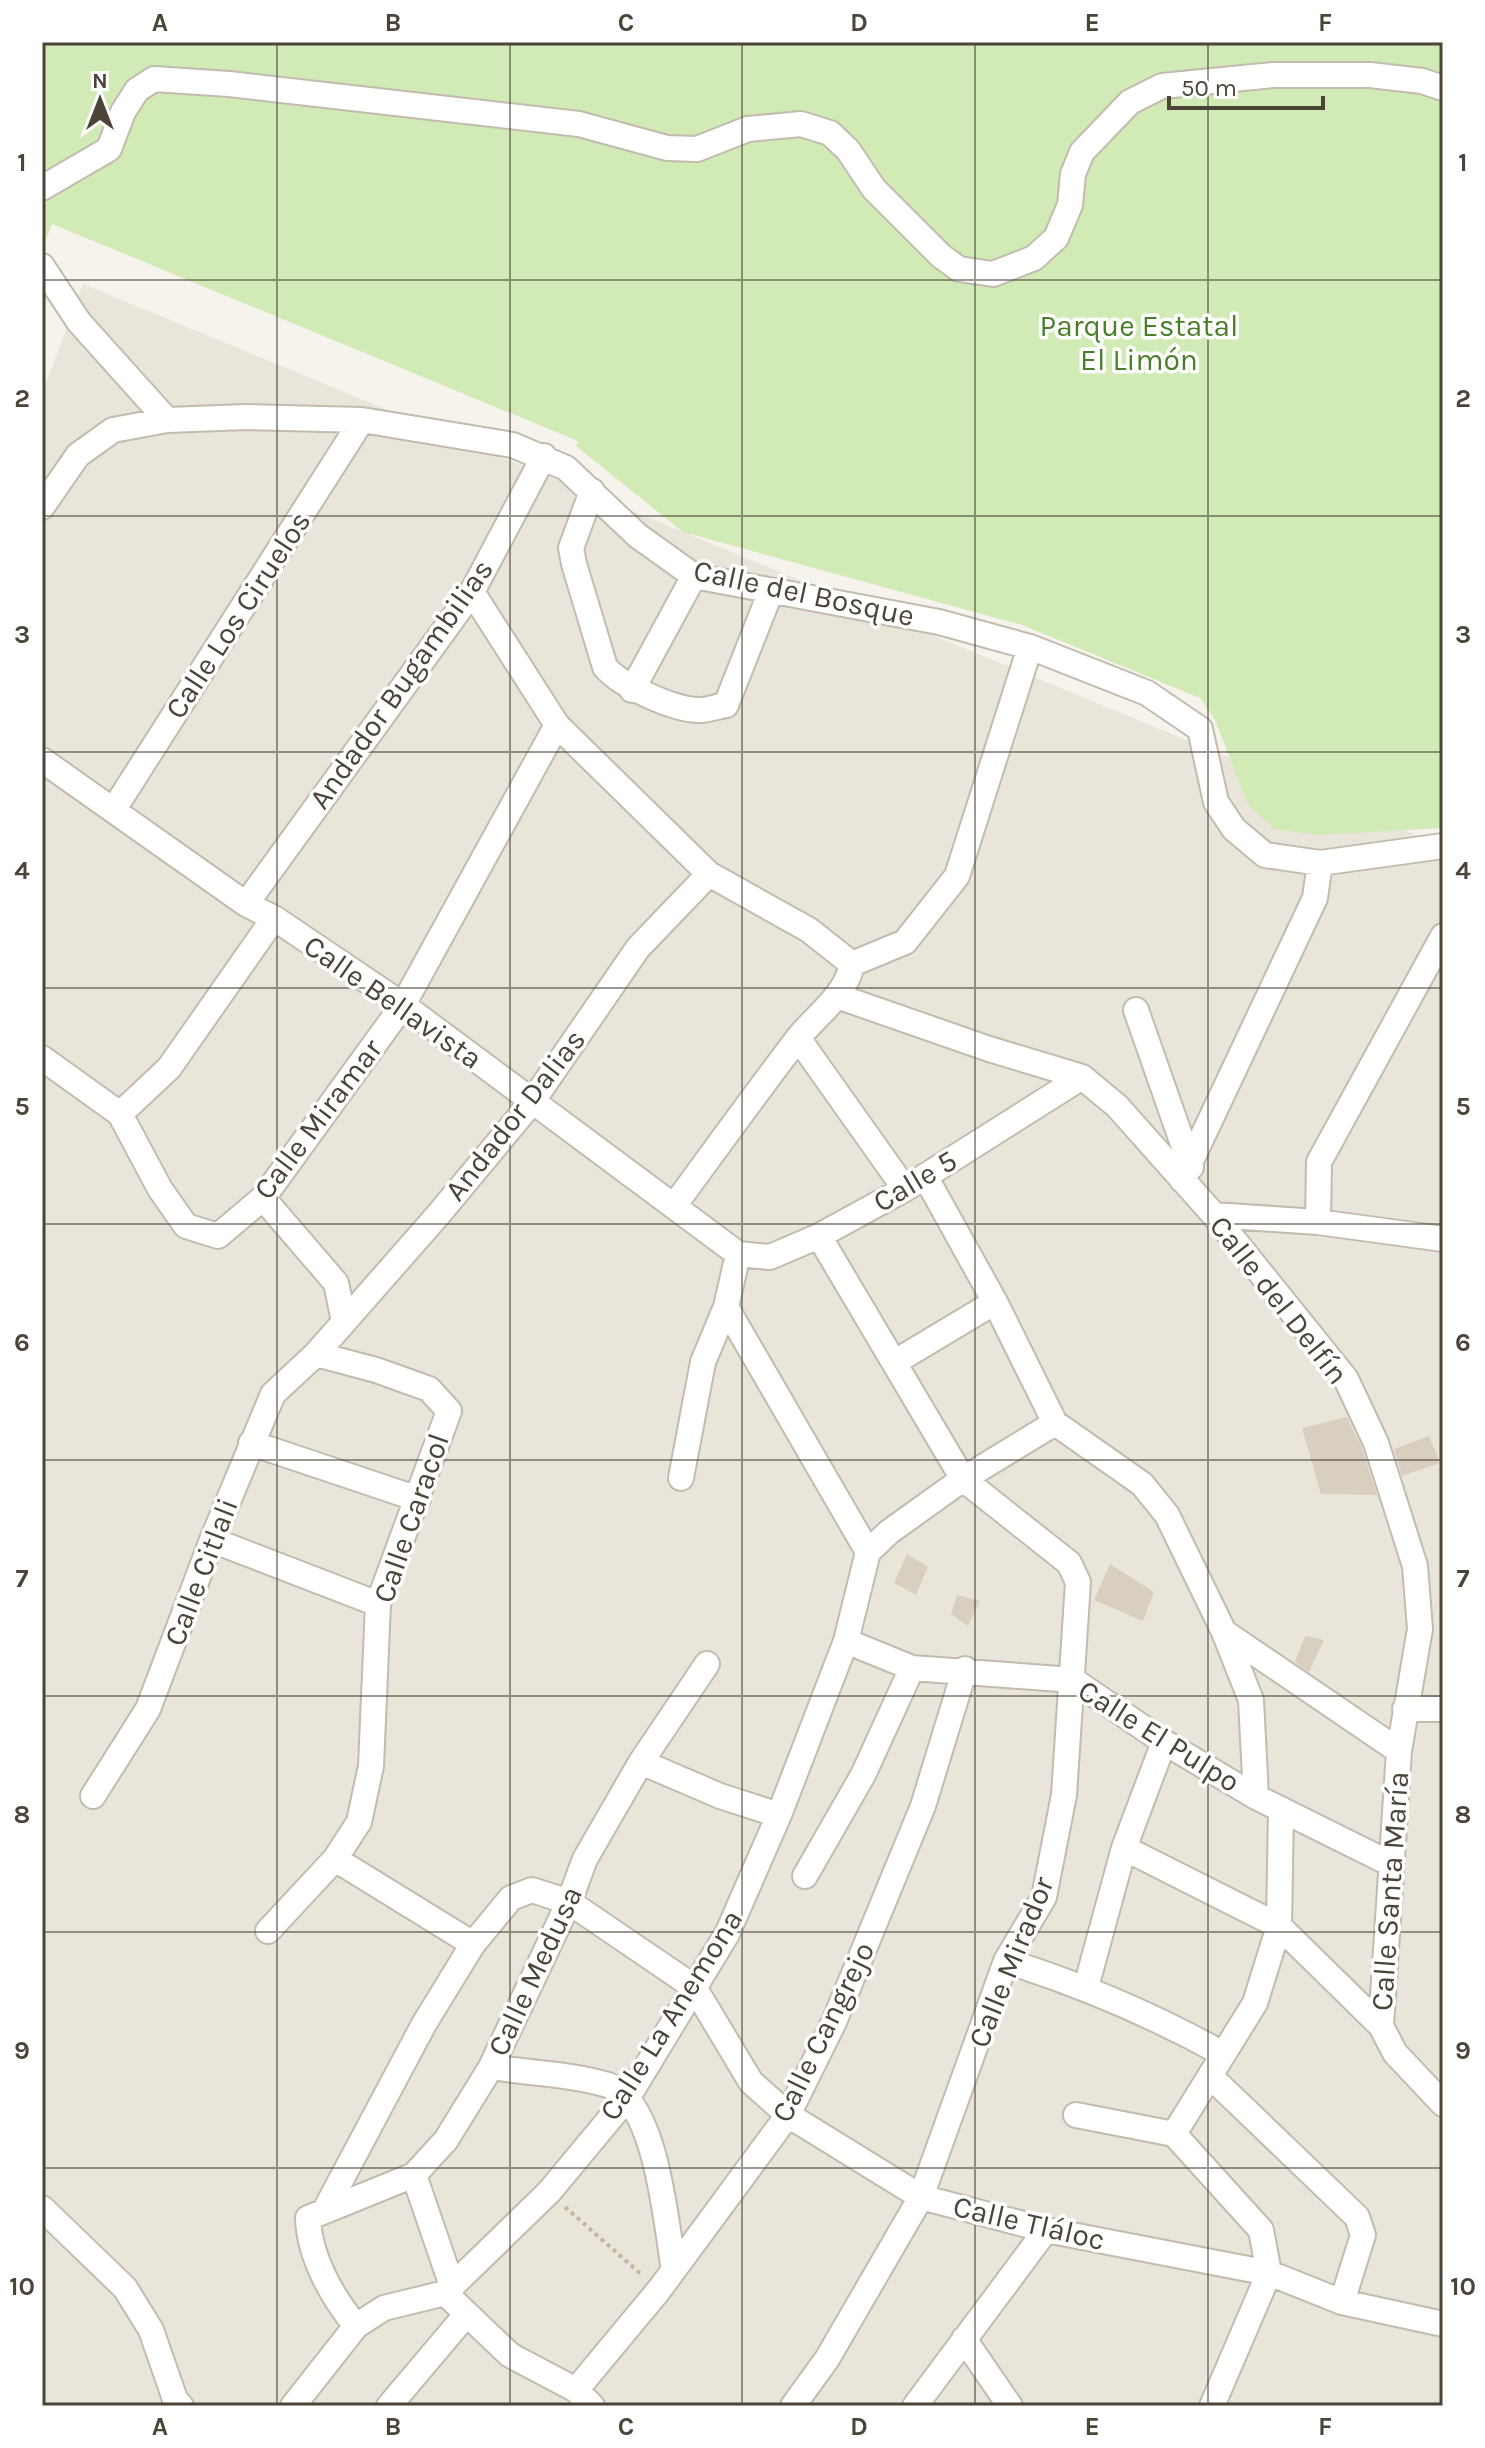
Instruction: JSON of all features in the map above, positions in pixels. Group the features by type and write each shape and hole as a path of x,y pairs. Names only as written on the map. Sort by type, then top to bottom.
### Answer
{"street":[{"path":"42,188 109,149 123,112 137,90 154,79 229,84 579,124 667,148 697,149 748,129 801,124 830,133 848,150 874,189 941,256 959,269 993,274 1034,258 1056,238 1070,205 1073,174 1082,152 1130,102 1162,86 1273,75 1370,75 1422,81 1443,88"},
{"path":"42,266 79,322 167,420"},
{"name":"Calle del Bosque","path":"42,507 78,455 113,430 167,420 246,417 362,420 513,445 566,468 638,536 694,576 939,622 1030,647 1147,693 1200,729 1216,802 1234,829 1265,855 1320,863 1443,846"},
{"name":"Calle Los Ciruelos","path":"114,809 362,420"},
{"name":"Andador Bugambilias","path":"246,904 472,592 544,456"},
{"path":"592,491 571,548 574,564 605,667 616,680 632,690 699,711 726,705 771,591"},
{"path":"632,690 694,576"},
{"path":"472,592 557,725 709,874 809,930 846,978 989,1049 1082,1077"},
{"path":"674,1206 846,978 905,942 933,911 957,876 1030,647"},
{"name":"Calle Miramar","path":"120,1114 160,1189 186,1226 200,1233 218,1236 263,1198 403,1005 557,725"},
{"name":"Calle Bellavista","path":"42,760 246,904 274,918 403,1005 738,1254"},
{"path":"1186,1174 1249,1031 1315,898 1320,863"},
{"name":"Andador Dalias","path":"316,1354 532,1102 638,948 709,874"},
{"path":"42,1058 120,1114 169,1068 274,918"},
{"path":"1318,1222 1319,1162 1443,936"},
{"path":"1136,1010 1186,1174"},
{"path":"798,1038 915,1183 995,1302 1055,1423 1142,1484 1167,1515 1224,1632 1251,1700 1256,1797"},
{"name":"Calle del Delfín","path":"1082,1077 1117,1106 1186,1174 1214,1215 1346,1379 1376,1443 1415,1566 1420,1629 1399,1751"},
{"name":"Calle 5","path":"738,1254 770,1257 819,1236 915,1183 1082,1077"},
{"path":"263,1198 336,1283 344,1321"},
{"path":"1214,1215 1318,1222 1443,1239"},
{"path":"819,1236 963,1479"},
{"path":"681,1478 703,1362 726,1307 738,1254"},
{"path":"895,1362 995,1302"},
{"path":"726,1307 868,1552 889,1532 963,1479 1055,1423"},
{"name":"Calle Citlali","path":"93,1796 148,1709 212,1540 273,1394 316,1354"},
{"name":"Calle Caracol","path":"268,1931 335,1859 359,1822 371,1766 378,1604 449,1411 429,1389 376,1370 316,1354"},
{"path":"251,1443 418,1499"},
{"name":"Calle Mirador","path":"793,2406 827,2359 921,2197 1006,1961 1044,1897 1064,1795 1078,1582 1069,1563 963,1479"},
{"path":"212,1540 378,1604"},
{"name":"Calle La Anemona","path":"293,2406 356,2326 384,2308 448,2288 549,2192 628,2097 727,1934 779,1815 846,1641 868,1552"},
{"path":"1224,1632 1399,1751"},
{"name":"Calle El Pulpo","path":"846,1641 912,1668 965,1669 1073,1680 1164,1742 1256,1797 1389,1863"},
{"name":"Calle Medusa","path":"316,2214 414,2175 446,2140 491,2067 569,1902 585,1859 641,1762 707,1664"},
{"path":"805,1876 863,1775 912,1668"},
{"name":"Calle Cangrejo","path":"584,2398 788,2115 834,2022 923,1806 965,1669"},
{"path":"1405,1709 1443,1709"},
{"path":"1086,1987 1124,1848 1164,1742"},
{"name":"Calle Santa María","path":"1399,1751 1389,1863 1381,2026 1395,2053 1443,2104"},
{"path":"641,1762 720,1796 779,1815"},
{"path":"1174,2134 1255,2003 1279,1926 1281,1809"},
{"path":"1124,1848 1279,1926 1381,2026"},
{"path":"335,1859 473,1944"},
{"path":"356,2326 329,2290 308,2229 473,1944 511,1898 532,1890 569,1902 694,1987"},
{"path":"1006,1961 1086,1987 1165,2022 1223,2054"},
{"name":"Calle Tláloc","path":"694,1987 751,2082 788,2115 921,2197 1046,2230 1269,2273 1342,2302 1443,2324"},
{"path":"491,2067 609,2085 628,2097 651,2142 674,2270"},
{"path":"1211,2077 1357,2217 1363,2235 1342,2302"},
{"path":"1076,2115 1174,2134 1261,2230 1269,2273 1212,2406"},
{"path":"414,2175 448,2288 465,2316 510,2355 584,2398"},
{"path":"42,2208 125,2288 151,2330 175,2399 181,2406"},
{"path":"915,2406 1046,2230"},
{"path":"389,2406 465,2316"},
{"path":"964,2339 1010,2406"}],"path":[{"path":"549,2192 659,2290"}],"shaded area":[{"path":"83,284 1443,846 1443,2406 42,2406 42,394"}],"green space":[{"name":"Parque Estatal El Limón","path":"42,42 1443,42 1443,828 1317,835 1274,829 1248,805 1215,720 1200,698 1022,625 683,532 576,446 578,441 52,224 42,248"}],"building":[{"path":"1347,1417 1362,1448 1377,1495 1321,1494 1302,1428"},
{"path":"1429,1436 1440,1463 1402,1476 1394,1449"},
{"path":"907,1554 928,1567 916,1595 894,1583"},
{"path":"1110,1564 1154,1592 1143,1621 1094,1600"},
{"path":"957,1595 980,1601 968,1626 951,1614"},
{"path":"1305,1636 1324,1640 1309,1672 1295,1662"}]}
